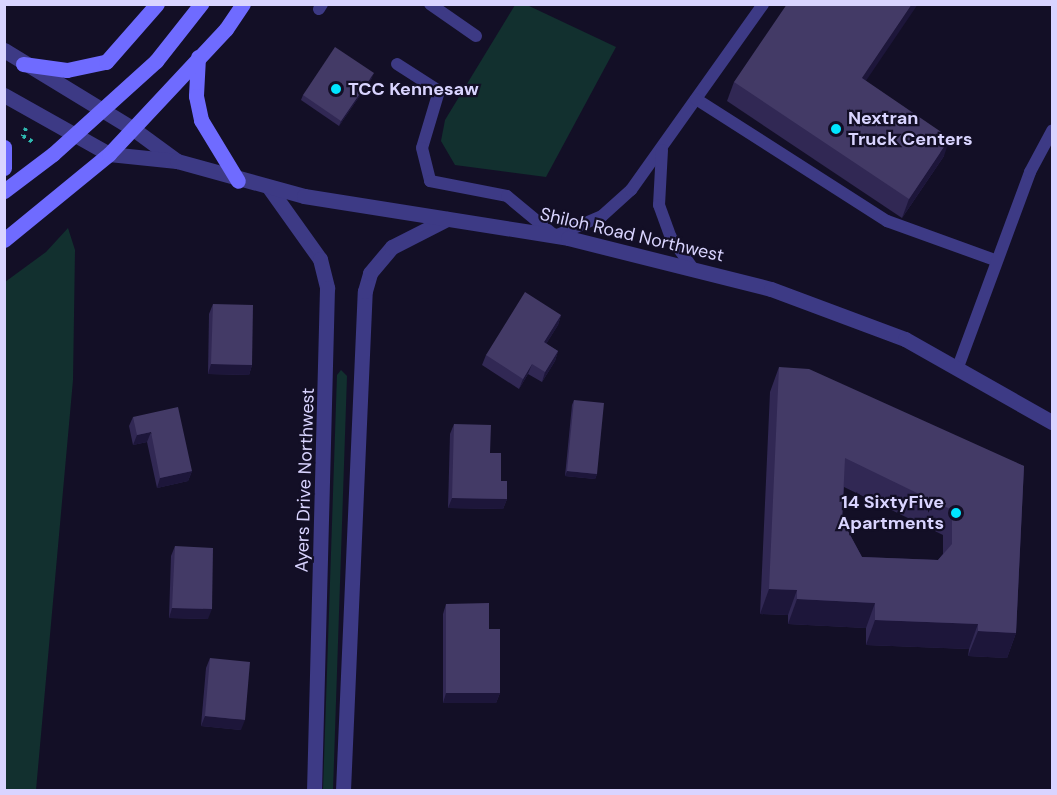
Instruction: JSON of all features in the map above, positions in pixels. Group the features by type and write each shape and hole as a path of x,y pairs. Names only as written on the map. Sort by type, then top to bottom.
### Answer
{"main road":[{"path":"23,64 67,70 106,62 157,4"},
{"path":"4,191 75,135 156,61 201,4"},
{"path":"4,240 109,154 226,29 243,4"},
{"path":"198,57 196,96 201,120 238,181"},
{"path":"4,147 4,168"}],"street":[{"name":"Shiloh Road Northwest","path":"4,50 23,64 132,128 177,161"},
{"name":"Shiloh Road Northwest","path":"4,95 109,154 177,161 270,189 555,236 691,266 798,298 905,339 1053,422"},
{"name":"Ayers Drive Northwest","path":"270,189 320,259 327,288 314,790"},
{"path":"343,790 365,291 370,273 392,247 447,219"}],"lane":[{"path":"430,4 441,9 476,36"},
{"path":"397,64 439,91 422,148 430,181 507,196 555,236 580,227 617,204 662,150 763,4"},
{"path":"696,99 887,221 995,260"},
{"path":"958,367 995,260 1030,172 1053,131"},
{"path":"662,150 659,206 670,236 691,266"}],"path":[{"path":"26,128 23,136 33,142"}],"green space":[{"path":"515,5 527,5 616,47 546,177 455,165 441,141 445,120"},
{"path":"68,228 75,250 73,380 36,790 5,790 5,282 46,252"},
{"path":"341,370 347,376 333,790 323,790 337,375"}],"building":[{"name":"Nextran Truck Centers","path":"787,4 912,4 862,78 950,138 909,199 734,82"},
{"name":"TCC Kennesaw","path":"335,47 374,73 341,121 303,95"},
{"path":"525,292 561,315 544,342 558,351 545,372 532,364 523,379 486,355"},
{"path":"213,304 253,305 252,365 211,364"},
{"name":"14 SixtyFive Apartments","path":"779,367 809,369 1024,466 1016,633 978,631 978,624 875,620 875,603 797,599 797,590 769,589","holes":["845,458 952,510 952,544 938,560 862,557 842,520"]},
{"path":"574,400 604,403 597,474 567,471"},
{"path":"178,407 192,471 160,478 151,432 137,435 133,417"},
{"path":"454,424 491,425 490,453 501,453 501,481 507,481 507,499 452,498"},
{"path":"175,546 213,548 212,609 172,608"},
{"path":"489,603 489,629 500,629 500,693 446,693 446,604"},
{"path":"210,658 250,662 245,720 205,716"}],"place":[{"name":"TCC Kennesaw","path":"336,89"},
{"name":"Nextran Truck Centers","path":"836,129"},
{"name":"14 SixtyFive Apartments","path":"956,513"}]}
